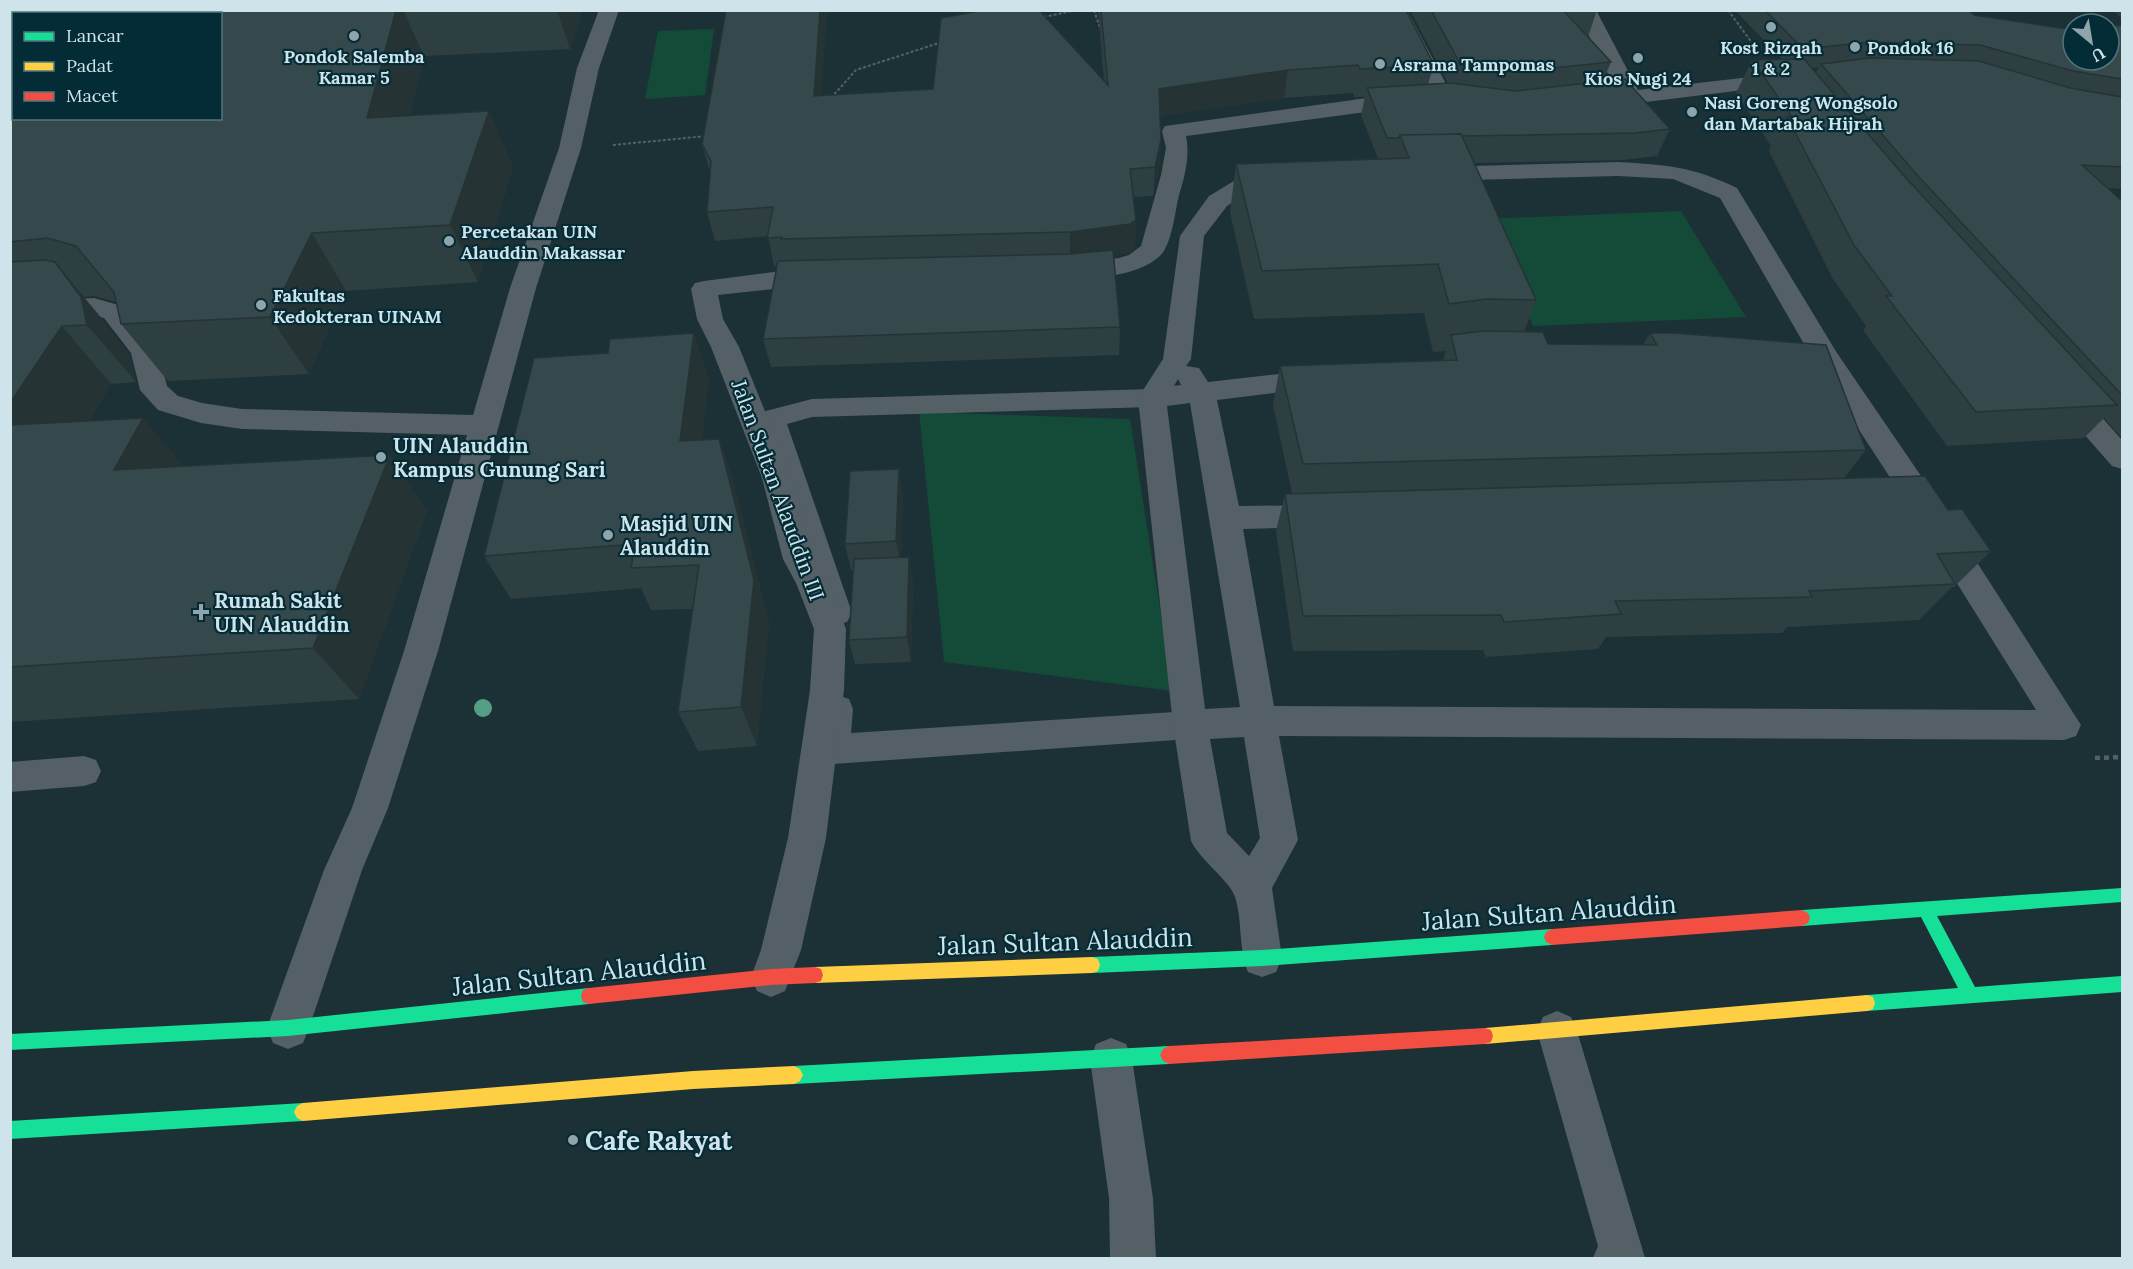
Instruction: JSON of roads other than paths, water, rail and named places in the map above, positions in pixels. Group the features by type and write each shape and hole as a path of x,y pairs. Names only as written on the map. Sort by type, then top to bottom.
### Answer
{"highway":[{"name":"Jalan Sultan Alauddin","path":"10,1042 288,1028 771,977 1262,958 2122,895"},
{"path":"1926,911 1970,994"},
{"path":"10,1130 308,1112 693,1080 1111,1059 1557,1031 1970,994 2122,984"}],"street":[{"path":"288,1028 343,870 370,808 422,651 524,288 570,148 588,68 609,10"},
{"path":"1586,10 1618,68 1630,97"},
{"path":"1577,103 1798,84"},
{"path":"1047,272 1121,266 1138,261 1153,249 1173,175 1177,148 1173,131 1374,104 1454,103"},
{"path":"1190,725 1258,721 2064,725 1921,500 1814,358 1729,193 1702,180 1676,172 1618,169 1414,174"},
{"path":"1262,958 1259,921 1252,886 1210,841 1190,725 1152,398 1177,359 1192,236 1218,201 1242,186 1292,176"},
{"name":"Jalan Sultan Alauddin III","path":"771,977 781,950 807,838 827,690 830,629 812,582 799,559 780,488 756,423 725,347 710,320 704,290 797,277 842,277"},
{"path":"10,313 94,306 113,312 125,324 144,351 153,390 168,403 201,413 242,419 484,425"},
{"path":"1177,359 1202,394 1226,518 1279,840 1252,886"},
{"path":"2044,371 2122,459"},
{"path":"1152,398 1202,394 1353,374"},
{"path":"1885,501 1921,500"},
{"path":"1226,518 1346,515"},
{"path":"1111,1059 1131,1198 1133,1258"}],"lane":[{"path":"1397,10 1454,103"},
{"path":"1152,398 812,408 772,419 844,640 833,749 1190,725"},
{"path":"10,777 84,771"},
{"path":"1557,1031 1624,1258 1615,1258"}],"place":[{"name":"Kost Rizqah 1 & 2","path":"1771,27"},
{"name":"Pondok Salemba Kamar 5","path":"354,36"},
{"name":"Pondok 16","path":"1855,47"},
{"name":"Kios Nugi 24","path":"1638,58"},
{"name":"Asrama Tampomas","path":"1380,64"},
{"name":"Nasi Goreng Wongsolo dan Martabak Hijrah","path":"1692,112"},
{"name":"Percetakan UIN Alauddin Makassar","path":"449,241"},
{"name":"Fakultas Kedokteran UINAM","path":"261,305"},
{"name":"UIN Alauddin Kampus Gunung Sari","path":"381,457"},
{"name":"Masjid UIN Alauddin","path":"608,535"},
{"name":"Rumah Sakit UIN Alauddin","path":"201,612"},
{"name":"Cafe Rakyat","path":"573,1140"}]}
